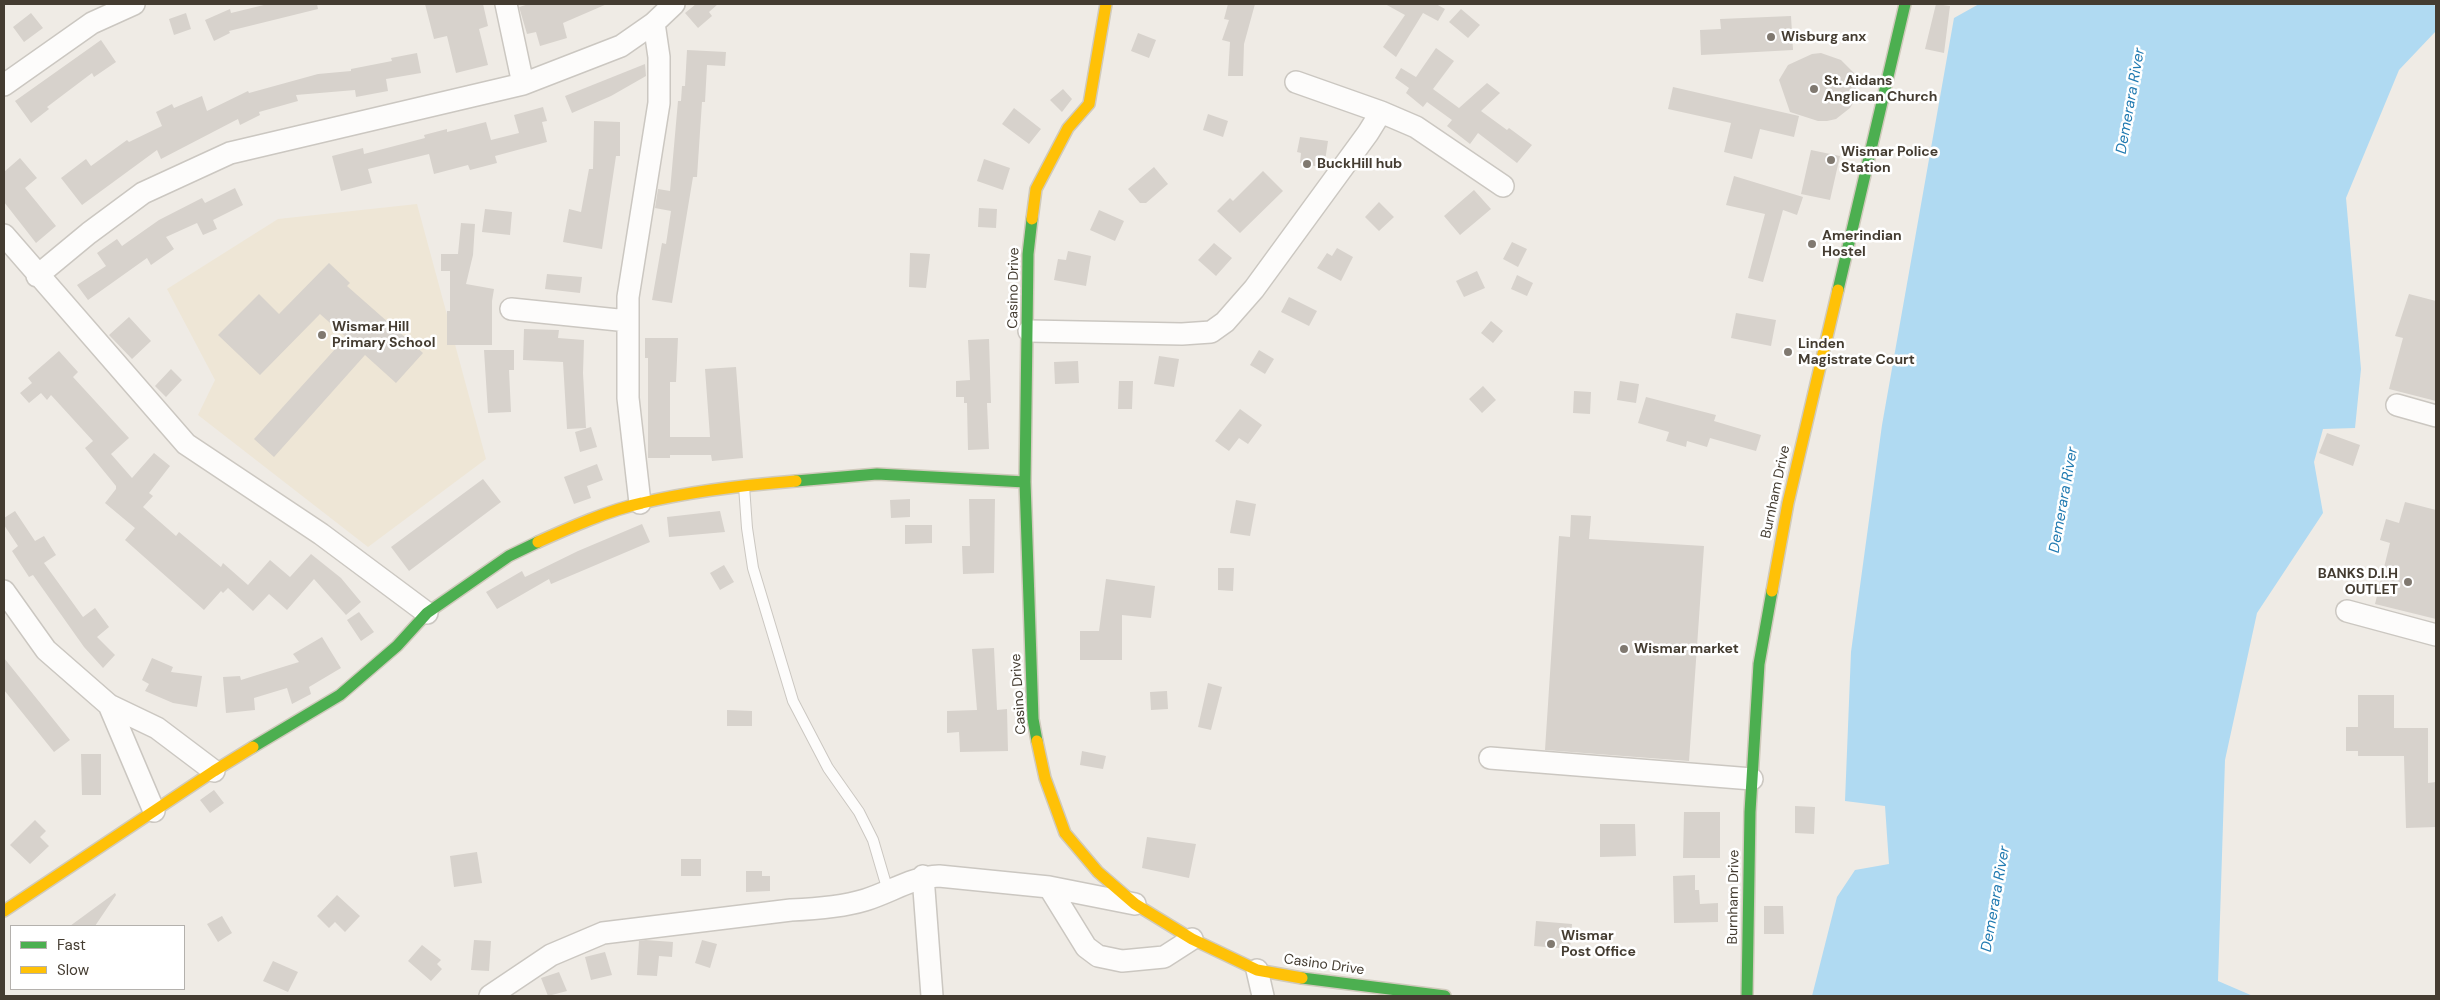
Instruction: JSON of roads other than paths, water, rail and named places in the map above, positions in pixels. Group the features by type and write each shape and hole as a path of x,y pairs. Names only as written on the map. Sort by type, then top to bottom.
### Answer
{"street":[{"path":"4,85 92,23 134,4"},
{"path":"506,4 523,84"},
{"path":"37,276 89,232 143,193 230,153 523,84 621,46 654,23 674,4"},
{"name":"Casino Drive","path":"1106,4 1089,104 1068,128 1036,189 1028,254 1026,482 1033,719 1045,778 1065,833 1098,872 1135,904 1192,939 1257,970 1307,979 1444,996"},
{"name":"Burnham Drive","path":"1747,996 1752,779 1759,664 1782,532 1905,4"},
{"path":"640,503 628,398 628,298 659,103 659,56 654,23"},
{"path":"1296,82 1381,112 1416,127 1504,186"},
{"path":"1028,331 1182,334 1211,332 1225,322 1254,289 1368,134 1381,112"},
{"path":"4,235 37,276 186,444 321,534 427,613"},
{"path":"511,309 628,322"},
{"path":"2397,405 2436,416"},
{"path":"4,911 214,771 340,695 396,646 427,613 509,556 565,530 640,503 744,484 877,474 1026,482"},
{"path":"4,591 46,650 108,705 157,728 214,771"},
{"path":"2347,611 2436,635"},
{"path":"108,705 154,811"},
{"path":"1490,758 1752,779"},
{"path":"490,996 550,955 603,933 791,910 813,909 864,901 923,876 1050,887 1135,904"},
{"path":"923,876 932,996"},
{"path":"1050,887 1086,947 1098,956 1122,961 1164,957 1192,939"},
{"path":"1257,970 1263,996"}],"lane":[{"path":"744,484 747,528 754,568 793,701 828,768 859,812 873,840 888,891"}],"water":[{"name":"Demerara River","path":"1979,4 2434,4 2436,10 2436,31 2399,70 2346,198 2361,369 2355,428 2323,429 2314,462 2323,513 2257,613 2225,760 2218,981 2253,996 1812,996 1837,897 1855,870 1889,864 1885,806 1845,801 1851,652 1882,425 1954,18"}],"place":[{"name":"Wisburg anx","path":"1771,37"},
{"name":"St. Aidans Anglican Church","path":"1814,89"},
{"name":"Wismar Police Station","path":"1831,160"},
{"name":"BuckHill hub","path":"1307,164"},
{"name":"Amerindian Hostel","path":"1812,244"},
{"name":"Wismar Hill Primary School","path":"322,335"},
{"name":"Linden Magistrate Court","path":"1788,352"},
{"name":"BANKS D.I.H OUTLET","path":"2408,582"},
{"name":"Wismar market","path":"1624,649"},
{"name":"Wismar Post Office","path":"1551,944"}]}
